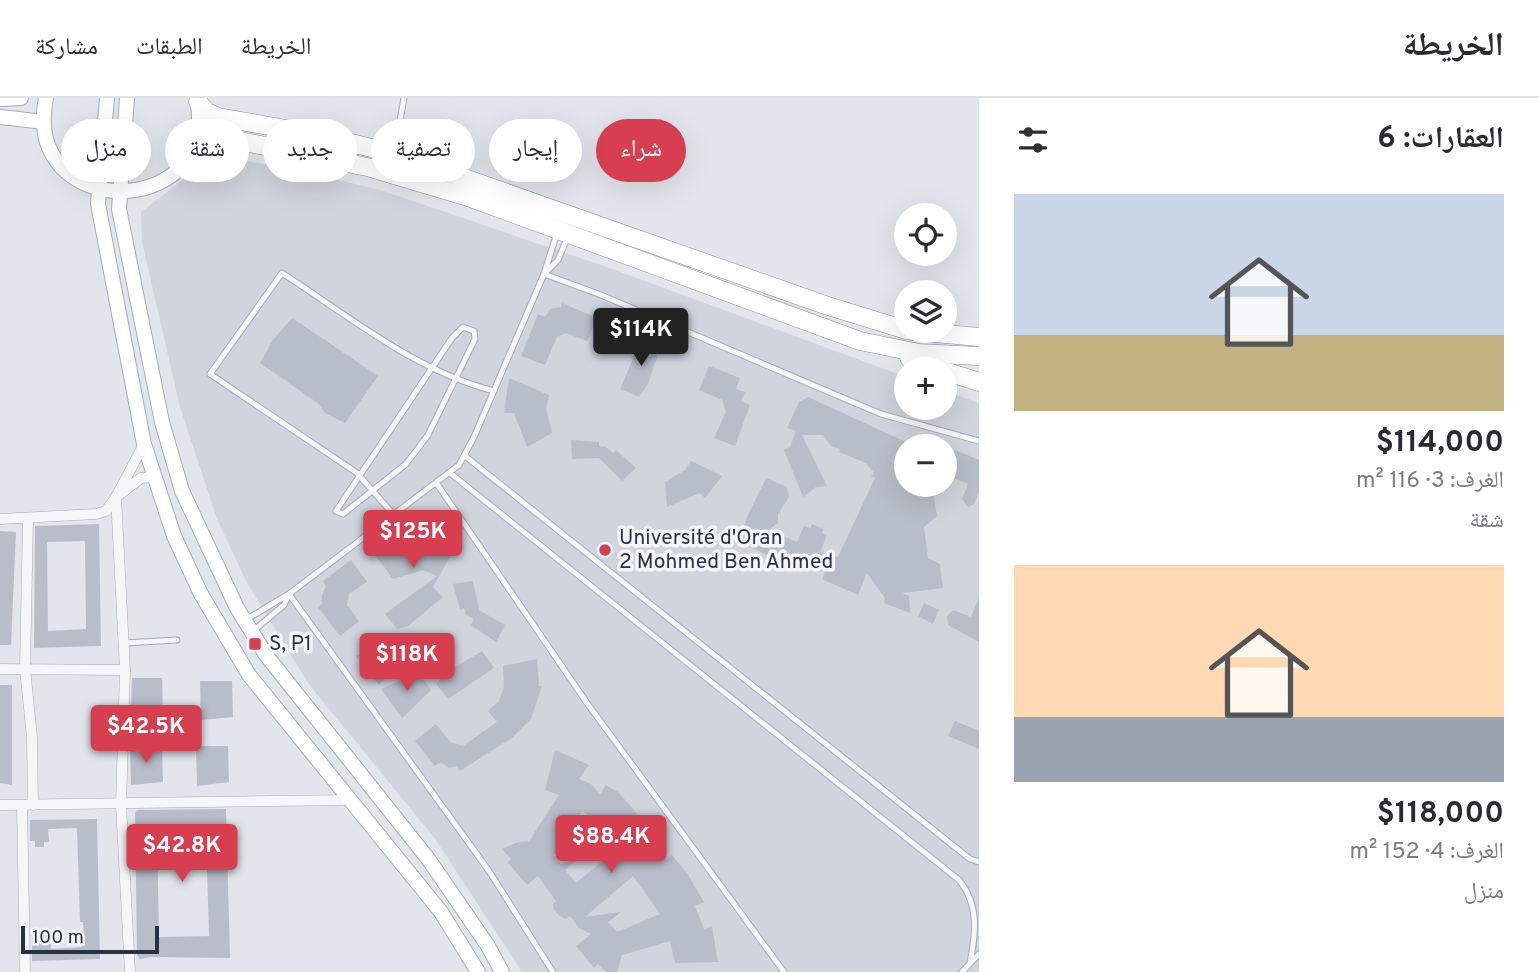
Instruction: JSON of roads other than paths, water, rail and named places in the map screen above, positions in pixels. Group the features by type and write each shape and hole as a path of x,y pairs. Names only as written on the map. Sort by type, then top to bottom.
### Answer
{"highway":[{"path":"197,100 206,112 218,117 371,147"},
{"path":"249,142 309,153 371,169"},
{"path":"475,181 825,305 894,326"},
{"path":"414,182 564,232 906,357"},
{"path":"957,336 979,335"},
{"path":"860,341 919,353 979,356"},
{"path":"957,375 979,382"}],"main road":[{"path":"0,99 21,98"},
{"path":"46,98 44,122 52,152 61,165 78,180 99,190 120,193 135,192 165,179"},
{"path":"107,98 99,190 102,229 144,444 174,536 201,594 243,666 441,912 478,972"},
{"path":"127,98 120,193 121,221 171,457 209,552 248,626 315,719 429,860 488,946 502,972"},
{"path":"197,100 198,119"},
{"path":"0,117 44,122"}],"street":[{"path":"0,519 96,514 106,511 144,444"},
{"path":"116,497 141,478 153,477"},
{"path":"116,497 125,670 121,805 130,972"},
{"path":"25,972 27,805 32,737 25,669 29,518"},
{"path":"0,669 125,670"},
{"path":"0,805 349,800"}],"lane":[{"path":"401,119 404,98"},
{"path":"248,626 437,484 465,456 564,232"},
{"path":"544,274 558,260 564,232"},
{"path":"394,515 359,476 210,374 282,273 431,369 457,381 494,391"},
{"path":"544,274 601,295 881,414 979,441"},
{"path":"463,327 474,331 475,339 457,381 428,435 406,464 343,514 336,511 452,338 463,327"},
{"path":"465,456 884,792 970,859 979,862"},
{"path":"450,473 959,880 970,891 976,912 970,963"},
{"path":"437,484 587,703 784,972"},
{"path":"248,626 284,606 289,594"},
{"path":"289,594 489,871 553,972"},
{"path":"124,643 177,640"},
{"path":"962,972 979,954"}],"place":[{"name":"Université d'Oran 2 Mohmed Ben Ahmed","path":"605,550"},
{"name":"S, P1","path":"255,644"}]}
